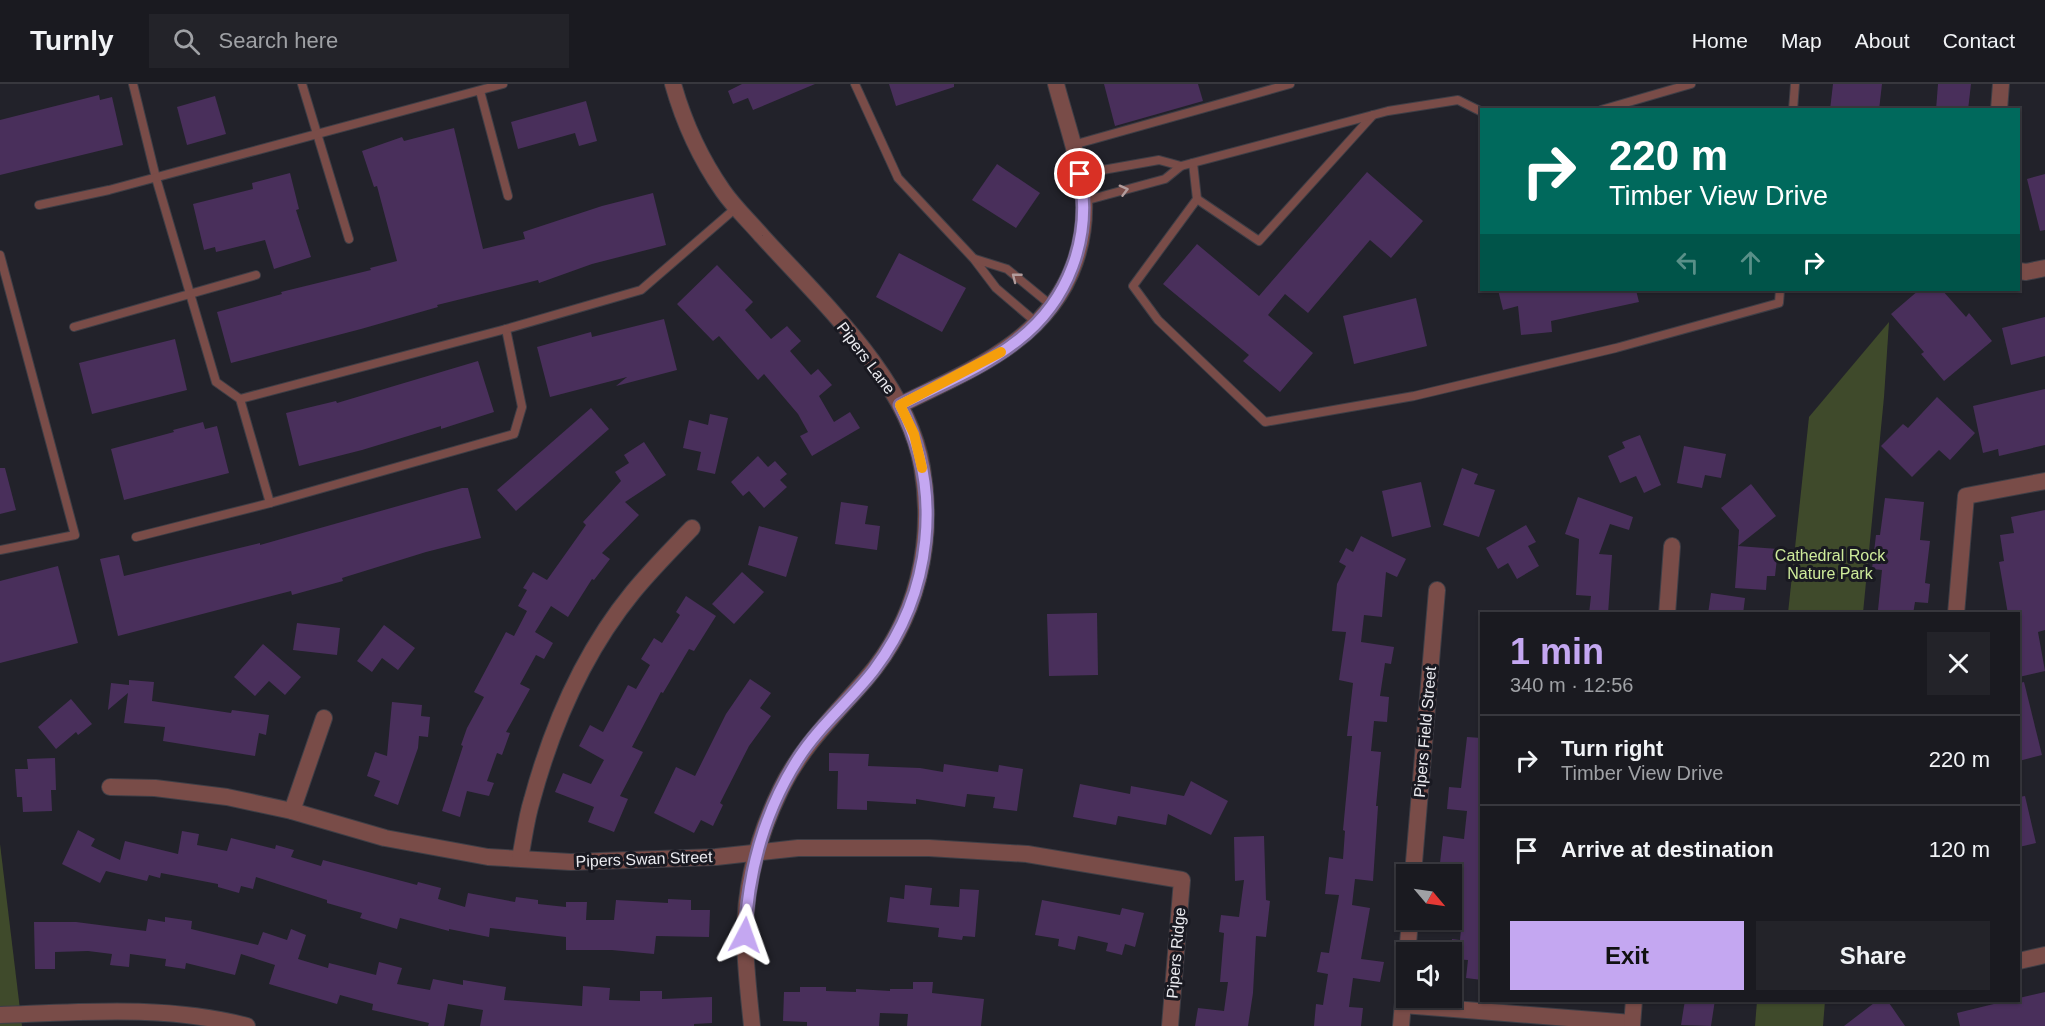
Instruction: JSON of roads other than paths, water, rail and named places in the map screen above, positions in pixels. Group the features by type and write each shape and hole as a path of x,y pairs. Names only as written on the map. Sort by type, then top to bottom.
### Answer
{"street":[{"name":"Pipers Lane","path":"674,84 681,113 692,139 724,194 842,324 882,374 900,405 918,447 926,495 925,555 916,591 901,627 865,681 818,732 793,767 775,803 757,853 749,888 745,935 752,1026"},
{"path":"900,405 992,358 1018,341 1052,306 1066,282 1077,256 1083,228 1084,201 1080,174 1056,84"},
{"path":"1999,108 2001,84"},
{"path":"2020,271 2045,268"},
{"path":"1956,612 1966,496 2045,481"},
{"path":"520,858 531,802 544,757 571,692 599,640 633,592 692,528"},
{"path":"1666,612 1672,546"},
{"name":"Pipers Field Street","path":"1414,864 1437,590"},
{"path":"292,811 324,718"},
{"name":"Pipers Swan Street","path":"110,787 155,788 227,797 292,811 385,838 488,857 571,862 716,857 798,848 929,848 1027,854 1182,879"},
{"name":"Pipers Ridge","path":"1170,1026 1182,879"},
{"path":"2020,961 2045,955"},
{"path":"1438,1008 1632,1024 1634,1002"},
{"path":"1401,1026 1402,1008"},
{"path":"0,1015 132,1019 183,1014 247,1026"}],"lane":[{"path":"133,84 156,178 216,382 240,399 270,503"},
{"path":"302,84 349,239"},
{"path":"39,205 156,178 503,84"},
{"path":"855,84 898,178 974,259 996,288 1037,323"},
{"path":"1073,145 1290,84"},
{"path":"1608,108 1691,84"},
{"path":"1793,108 1795,84"},
{"path":"480,91 508,196"},
{"path":"1084,201 1165,179 1181,166 1374,115 1458,100 1480,111"},
{"path":"1197,199 1259,241 1374,115"},
{"path":"1080,174 1158,160 1181,166"},
{"path":"1193,163 1197,199 1133,286 1158,320 1265,422 1414,396 1616,348 1779,303 1780,291"},
{"path":"240,399 641,290 736,207"},
{"path":"0,255 75,535 0,550"},
{"path":"974,259 1007,269 1052,306"},
{"path":"74,327 256,275"},
{"path":"136,537 270,503 514,434 522,408 506,328"}],"park label":[{"name":"Cathedral Rock Nature Park","path":"1830,564"}]}
